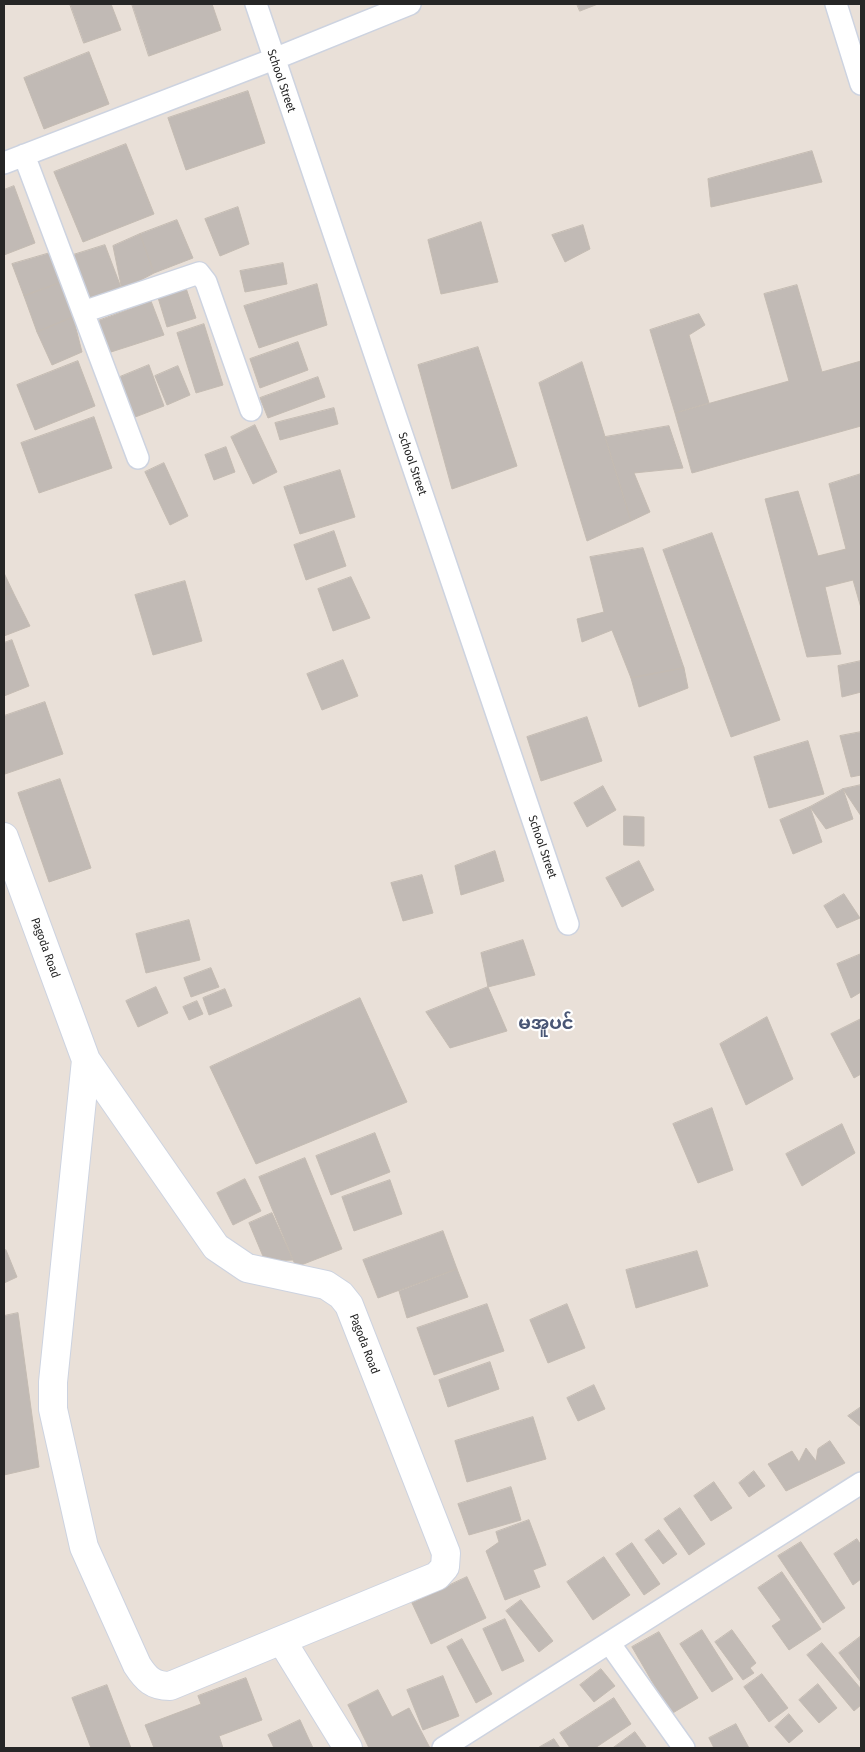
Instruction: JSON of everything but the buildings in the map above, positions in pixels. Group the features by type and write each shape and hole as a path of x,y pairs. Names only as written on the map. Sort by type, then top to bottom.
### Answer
{"main road":[{"name":"Pagoda Road","path":"4,837 86,1060 216,1248 247,1268 326,1285 341,1295 349,1305 446,1553 445,1567 437,1576 170,1686 159,1686 150,1682 138,1665 84,1547 53,1409 52,1392 86,1060"},
{"path":"282,1640 348,1748"}],"street":[{"name":"School Street","path":"256,4 568,924"},
{"path":"4,163 274,59 410,4"},
{"path":"836,4 861,84"},
{"path":"24,155 138,458"},
{"path":"83,312 199,273 206,282 251,410"},
{"path":"443,1748 861,1484"},
{"path":"610,1644 684,1748"}],"district":[{"name":"မအူပင်","path":"546,1024"}]}
